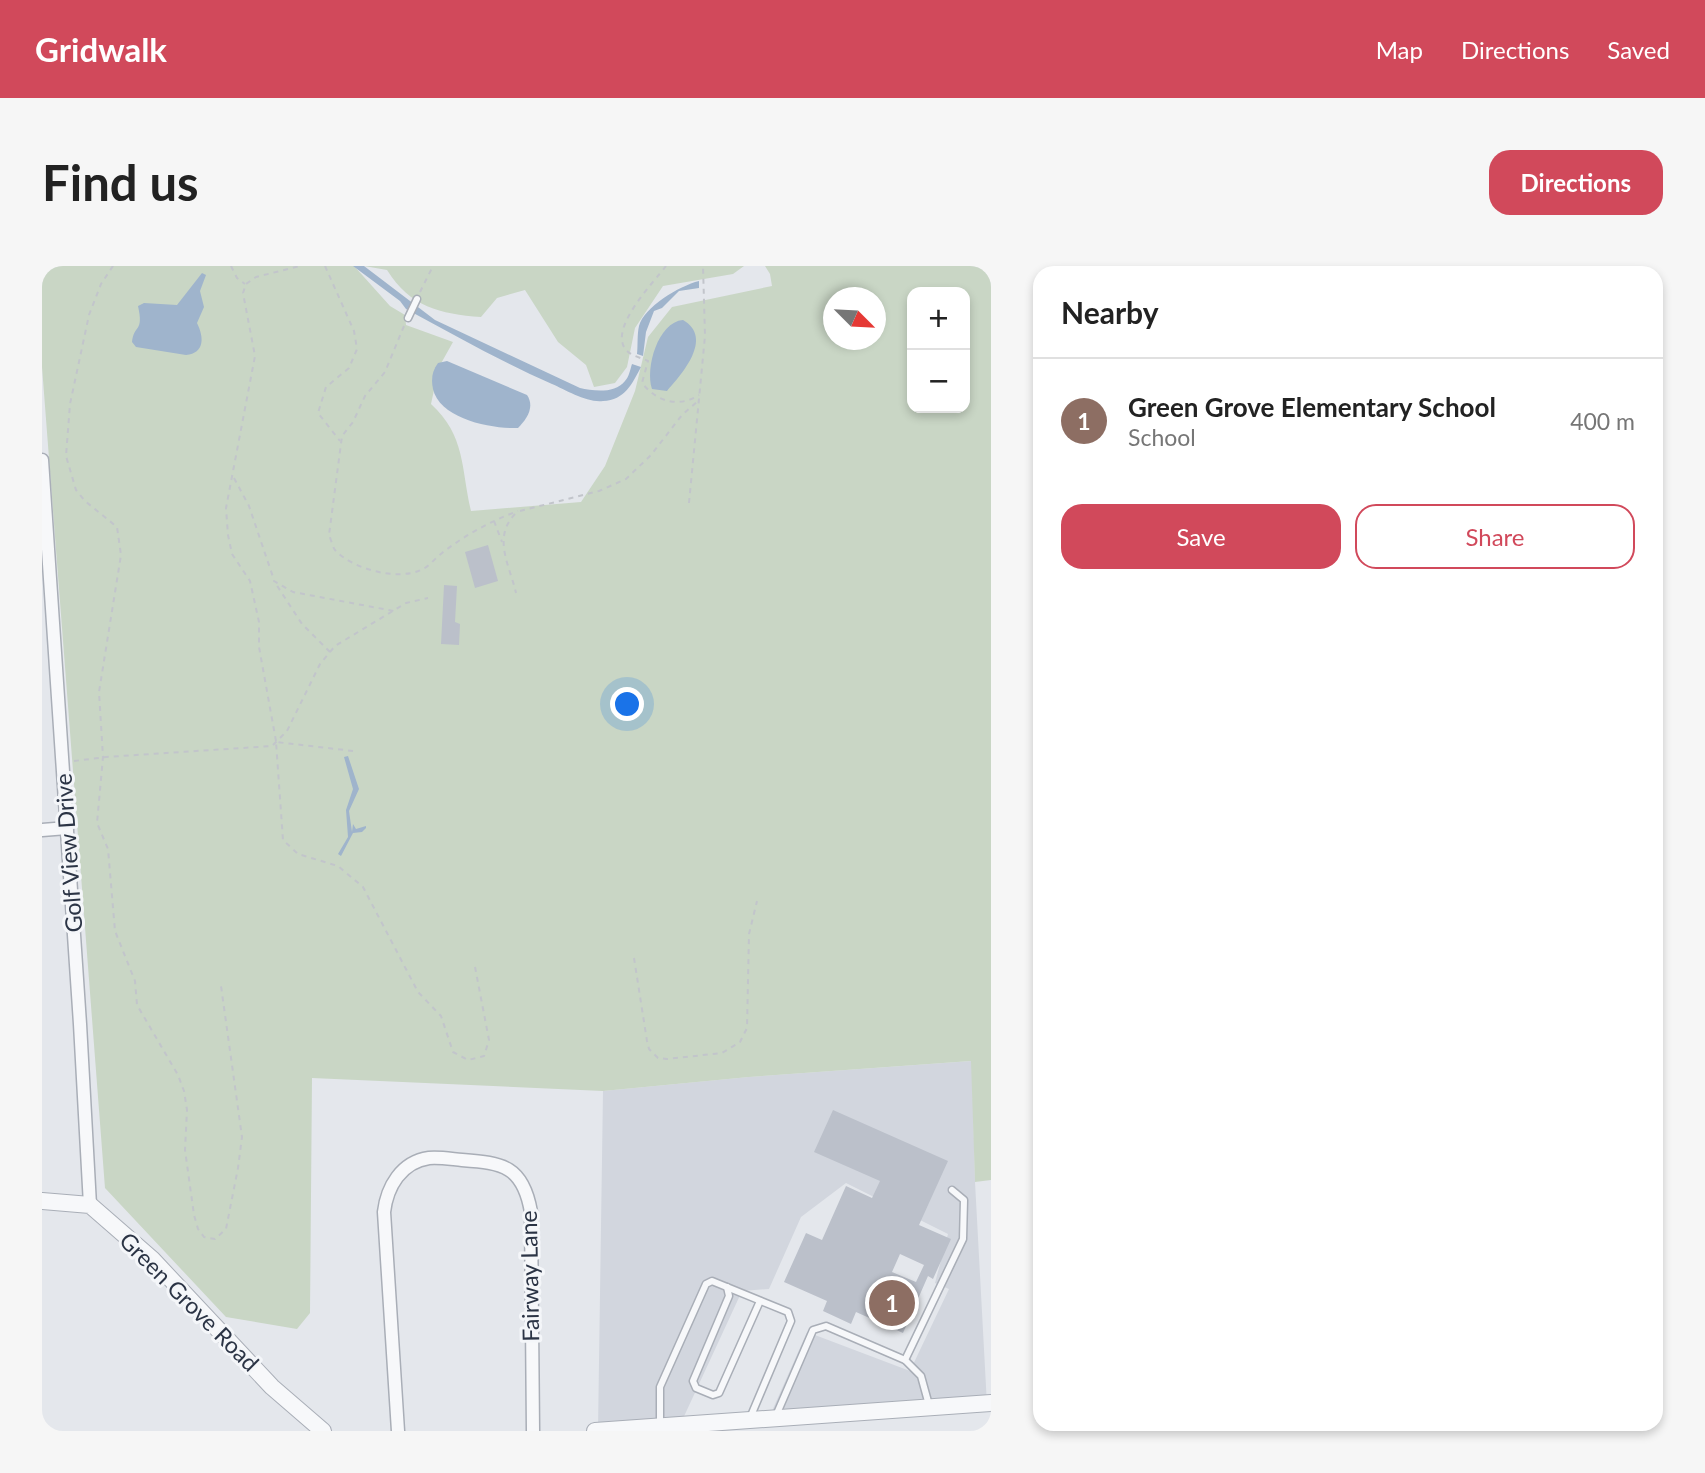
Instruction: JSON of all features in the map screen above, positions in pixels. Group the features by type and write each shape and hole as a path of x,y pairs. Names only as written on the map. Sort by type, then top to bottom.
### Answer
{"street":[{"name":"Golf View Drive","path":"42,460 85,1092 90,1205"},
{"path":"42,830 67,828"},
{"name":"Fairway Lane","path":"398,1431 384,1212 386,1198 393,1182 402,1171 416,1161 430,1158 498,1163 512,1172 523,1184 531,1212 533,1431"},
{"path":"42,1201 90,1205"},
{"name":"Green Grove Road","path":"90,1205 152,1259 272,1387 323,1431"},
{"path":"595,1431 991,1403"}],"lane":[{"path":"408,318 417,299"},
{"path":"905,1360 963,1239 964,1200 952,1190"},
{"path":"660,1426 660,1387 705,1284 712,1281 788,1312 790,1321 749,1420"},
{"path":"727,1287 729,1296 694,1381 696,1388 713,1395 719,1393 760,1301"},
{"path":"774,1418 813,1330 826,1326 905,1360 921,1376 929,1407"}],"path":[{"path":"113,266 101,284 89,315 70,404 66,456 76,490 85,501 117,527 121,555 99,692 103,757 97,822 108,849 115,931 135,981 137,1005 178,1075 184,1091 187,1110 185,1150 194,1215 198,1229 204,1237 215,1239 226,1229 242,1137 221,986"},
{"path":"231,266 237,278 246,284"},
{"path":"300,266 256,277 246,284 243,293 255,356 226,508 232,554 250,581 259,622 259,647 276,742 283,840 298,854 338,866 363,887 418,992 440,1016 453,1052 468,1060 484,1056 489,1040 475,967"},
{"path":"326,266 354,331 357,349 349,368 326,387 318,413 341,442"},
{"path":"417,299 433,266"},
{"path":"666,266 627,317 622,336 624,348 633,356 648,361 642,383 650,393 684,403 699,394"},
{"path":"689,503 705,336 703,266"},
{"path":"408,318 385,372 365,396 353,422 342,436 329,535 334,549 354,565 376,572 402,573 421,570 442,552 494,520 518,511 599,491 626,479 699,400"},
{"path":"684,403 687,411"},
{"path":"233,477 249,506 274,581 302,624 330,652"},
{"path":"502,544 506,527 518,511"},
{"path":"494,520 516,593"},
{"path":"274,581 292,592 395,611"},
{"path":"62,763 103,757 272,746 287,731 320,664 335,646 406,603 428,598"},
{"path":"276,742 353,751"},
{"path":"634,958 647,1041 653,1055 667,1059 722,1053 740,1042 747,1028 749,934 757,901"}],"shaded area":[{"path":"972,1061 975,1182 987,1405 768,1420 807,1332 910,1371 949,1289 935,1283 948,1234 846,1183 801,1217 769,1289 742,1291 680,1425 598,1430 603,1091 749,1077"}],"green space":[{"path":"42,266 358,266 355,267 390,306 405,315 406,325 453,342 439,367 431,404 451,428 456,441 471,511 581,502 605,466 635,391 648,337 672,307 772,286 765,266 991,266 991,1180 975,1182 971,1061 603,1091 312,1078 310,1313 297,1329 226,1317 105,1188 42,367"},
{"path":"364,266 744,266 733,274 663,286 635,328 627,367 615,383 594,387 586,365 558,342 525,290 497,298 481,317 452,314 416,300 396,283 387,270"}],"water":[{"path":"353,266 364,266 435,320 580,388 597,391 616,388 626,379 632,364 641,367 627,390 617,398 597,401 584,398 533,376 406,309 400,301"},
{"path":"202,273 206,275 200,291 204,307 197,323 202,339 200,348 186,355 136,347 132,342 139,325 138,306 144,303 177,305"},
{"path":"699,281 699,288 679,291 662,308 654,311 646,332 643,356 637,354 642,319 673,292"},
{"path":"683,320 696,336 692,356 667,391 652,389 650,370 660,337 674,323"},
{"path":"447,361 527,395 530,408 527,417 518,428 494,427 468,420 445,408 433,389 432,378 438,363"},
{"path":"348,756 359,789 349,811 352,832 353,824 356,829 366,828 362,832 353,833 341,856 338,854 348,837 346,810 353,789 344,757"}],"building":[{"path":"488,545 498,581 475,588 465,552"},
{"path":"444,585 457,586 455,622 460,624 459,645 441,644"},
{"path":"833,1110 948,1161 919,1225 951,1239 933,1279 928,1276 903,1333 856,1312 851,1324 823,1311 827,1301 784,1282 806,1233 822,1240 846,1186 872,1198 880,1181 814,1152","holes":["900,1254 924,1265 916,1282 892,1272"]}],"place":[{"name":"Green Grove Elementary School","path":"892,1303"}]}
